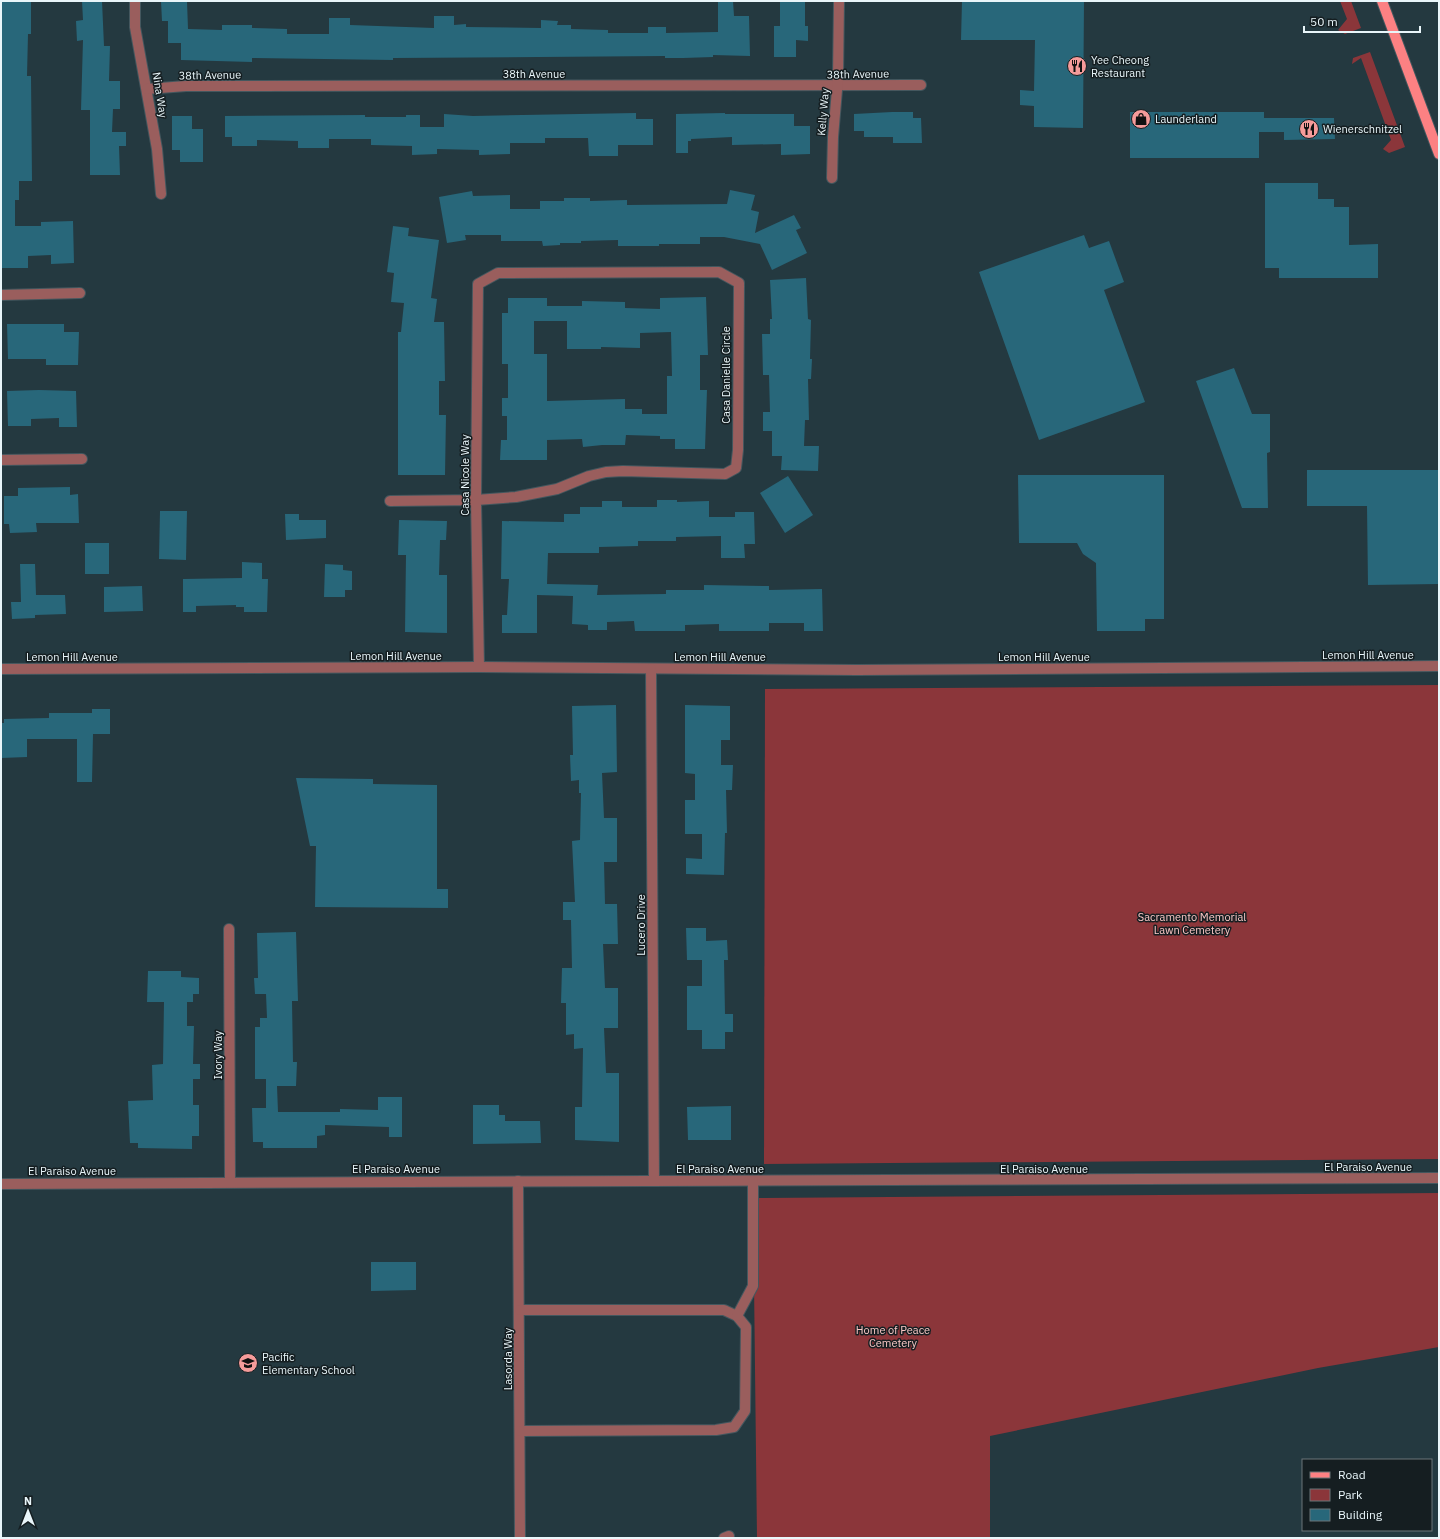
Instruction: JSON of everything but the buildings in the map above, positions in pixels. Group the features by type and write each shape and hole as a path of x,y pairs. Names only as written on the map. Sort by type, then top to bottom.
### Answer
{"main road":[{"path":"1382,1 1439,154"}],"street":[{"name":"Nina Way","path":"135,1 135,28 157,149 161,194"},
{"name":"Kelly Way","path":"832,178 833,137 838,86 839,1"},
{"name":"38th Avenue","path":"146,89 186,86 921,85"},
{"name":"Casa Danielle Circle","path":"476,500 516,497 557,489 589,476 606,472 623,471 725,474 736,468 738,450 739,283 718,272 498,273 478,284"},
{"name":"Casa Nicole Way","path":"478,284 476,500 479,667"},
{"path":"1,295 80,293"},
{"path":"1,460 82,459"},
{"path":"390,501 476,500"},
{"name":"Lemon Hill Avenue","path":"1,669 479,667 857,670 1439,666"},
{"name":"Lucero Drive","path":"651,669 654,1180"},
{"name":"Ivory Way","path":"229,929 230,1182"},
{"name":"El Paraiso Avenue","path":"1,1184 654,1180 753,1181 1439,1178"},
{"name":"Lasorda Way","path":"518,1181 520,1310 520,1538"},
{"path":"737,1316 753,1286 753,1181"},
{"path":"520,1310 724,1310 737,1316 746,1327 745,1411 734,1427 716,1430 520,1431"}],"green space":[{"path":"1340,1 1351,1 1361,28 1345,34 1338,30 1347,19"},
{"path":"1370,52 1405,147 1389,153 1383,149 1391,140 1361,58 1352,64 1353,58"},
{"name":"Sacramento Memorial Lawn Cemetery","path":"1439,685 1439,1159 764,1164 765,689"},
{"name":"Home of Peace Cemetery","path":"1439,1193 1439,1347 1318,1368 990,1436 990,1538 757,1538 753,1198"}],"place":[{"name":"Yee Cheong Restaurant","path":"1077,66"},
{"name":"Launderland","path":"1141,119"},
{"name":"Wienerschnitzel","path":"1309,129"},
{"name":"Pacific Elementary School","path":"248,1363"}]}
